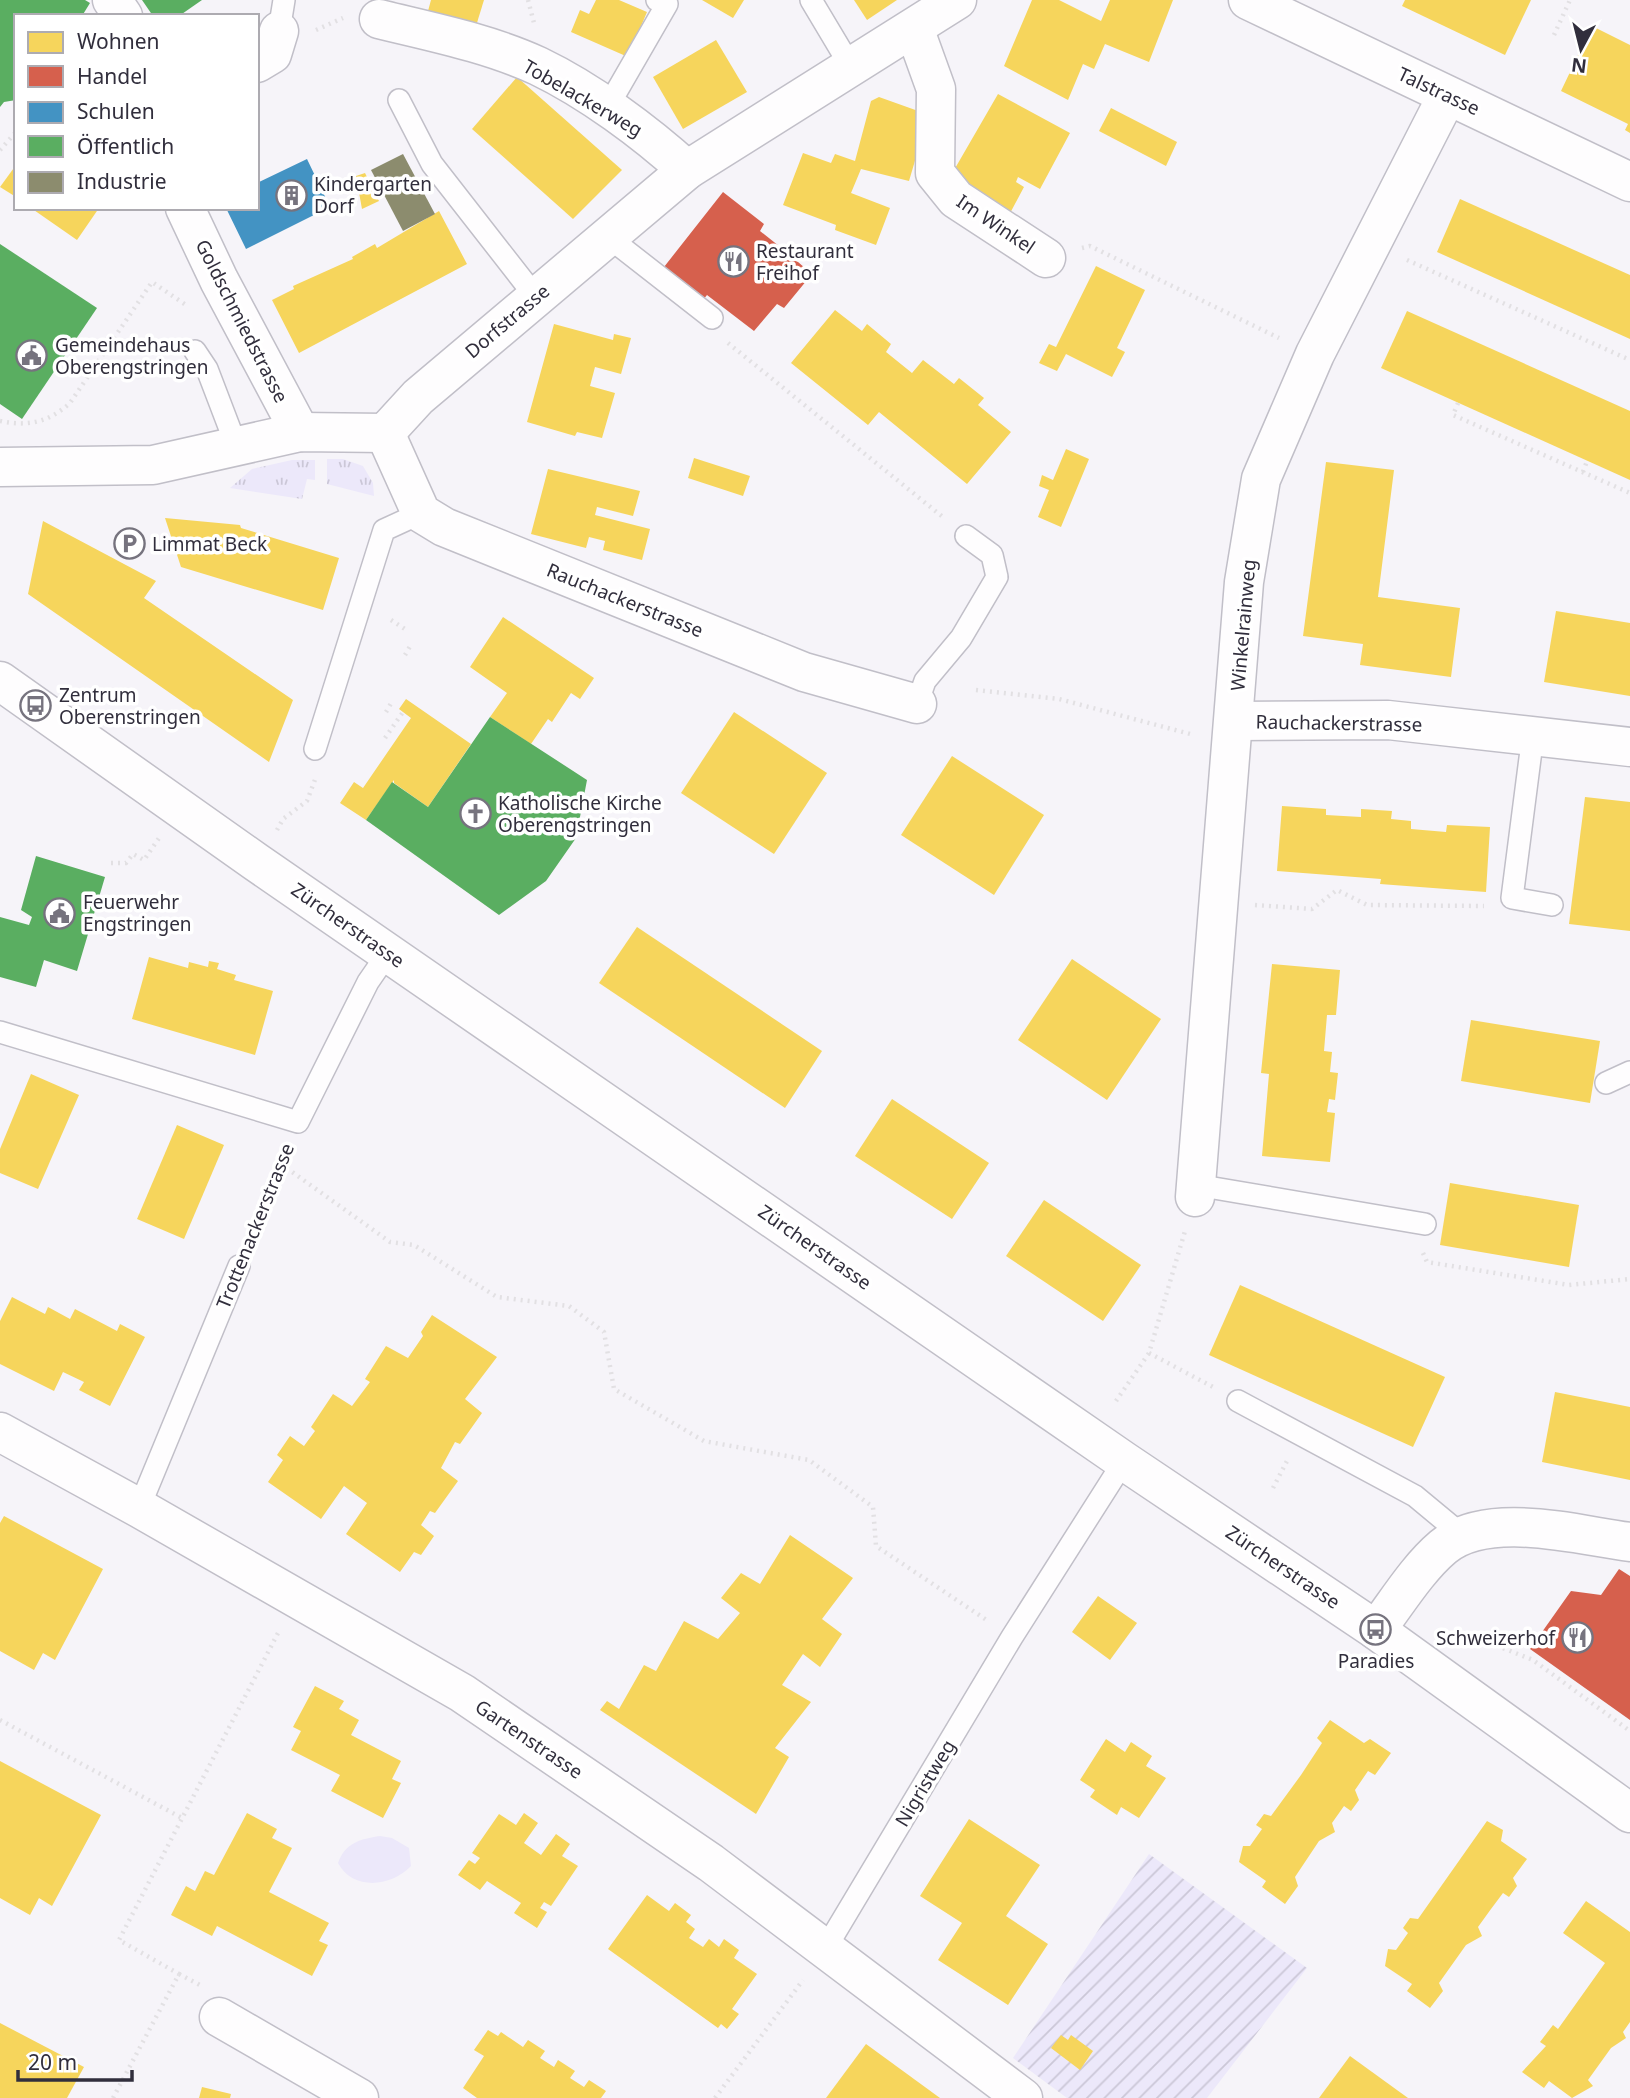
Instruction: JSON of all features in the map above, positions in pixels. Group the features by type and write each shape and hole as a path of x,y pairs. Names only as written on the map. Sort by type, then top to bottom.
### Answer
{"street":[{"name":"Dorfstrasse","path":"385,433 418,397 687,170 957,0"},
{"name":"Talstrasse","path":"1248,0 1630,182"},
{"name":"Tobelackerweg","path":"379,19 454,37 538,66 644,131 687,170"},
{"name":"Im Winkel","path":"914,28 936,89 936,173 956,199 1046,258"},
{"name":"Winkelrainweg","path":"1196,1191 1244,582 1261,479 1315,354 1447,96"},
{"name":"Goldschmiedstrasse","path":"186,210 219,281 300,432"},
{"path":"0,467 153,465 300,432 385,433 421,513"},
{"name":"Rauchackerstrasse","path":"421,513 444,527 804,672 918,704"},
{"name":"Zürcherstrasse","path":"0,681 388,953 1125,1461 1376,1630 1630,1813"},
{"name":"Rauchackerstrasse","path":"1235,721 1388,720 1630,747"},
{"name":"Gartenstrasse","path":"0,1432 139,1508 462,1693 711,1863 824,1951 1023,2098"},
{"path":"1376,1630 1442,1548 1462,1535 1497,1527 1630,1542"},
{"path":"219,2017 359,2098"}],"lane":[{"path":"607,108 667,4 657,0"},
{"path":"811,0 851,66"},
{"path":"399,100 432,164 536,296"},
{"path":"607,236 712,318"},
{"path":"195,352 207,369 236,445"},
{"path":"315,749 384,530 421,513"},
{"path":"918,704 925,681 961,638 997,578 992,555 966,536"},
{"path":"1533,735 1512,898 1552,905"},
{"name":"Trottenackerstrasse","path":"298,1122 368,982 388,953"},
{"path":"0,1032 298,1122"},
{"path":"1606,1083 1630,1072"},
{"path":"1196,1191 1417,1222"},
{"name":"Trottenackerstrasse","path":"139,1508 239,1266"},
{"path":"1238,1401 1415,1496 1462,1535"},
{"name":"Nigristweg","path":"824,1951 1012,1637 1125,1461"}],"path":[{"path":"1554,35 1570,0"},
{"path":"273,37 340,18 379,19"},
{"path":"0,150 14,134"},
{"path":"1372,245 1630,360"},
{"name":"Im Winkel","path":"1046,258 1090,246 1315,354"},
{"path":"0,421 35,423 54,417 71,403 152,282 193,310"},
{"path":"724,344 732,343 966,536"},
{"path":"1458,402 1453,415 1630,494"},
{"path":"1583,472 1587,461"},
{"path":"391,620 408,631"},
{"path":"405,655 412,643"},
{"name":"Rauchackerstrasse","path":"976,690 1059,699 1212,740 1235,721"},
{"path":"386,712 393,700"},
{"path":"385,738 403,712"},
{"path":"276,834 283,819 307,801 317,774 315,749"},
{"path":"111,863 126,863 133,854 144,860 159,838"},
{"path":"1220,902 1312,909 1337,890 1367,905 1478,908 1512,898"},
{"name":"Trottenackerstrasse","path":"239,1266 298,1122"},
{"path":"281,1164 390,1242 414,1245 498,1297 569,1306 604,1332 614,1389 704,1441 808,1460 873,1507 876,1546 1012,1637"},
{"path":"1116,1401 1149,1353 1196,1191"},
{"path":"1417,1222 1427,1262 1569,1285 1630,1279"},
{"path":"1149,1353 1238,1401"},
{"path":"113,2098 179,1974 118,1940 296,1598"},
{"path":"1490,1643 1532,1660 1630,1731"},
{"path":"0,1720 182,1818"},
{"path":"715,2098 824,1951"}],"green space":[{"path":"327,459 343,459 363,466 373,483 374,496 327,484"},
{"path":"292,460 315,460 315,480 307,479 302,499 230,488 252,469"},
{"path":"380,1836 392,1838 409,1848 411,1866 393,1878 373,1883 362,1882 345,1872 338,1863 349,1846"},
{"path":"1149,1854 1307,1968 1207,2098 1067,2098 1013,2058"}],"building: Wohnen":[{"path":"431,0 484,0 476,26 428,11"},
{"path":"596,0 619,0 647,12 628,57 571,32 580,10 589,14"},
{"path":"702,0 744,0 733,18"},
{"path":"854,0 897,0 867,20"},
{"path":"1032,0 1059,0 1101,21 1110,0 1173,0 1149,62 1105,44 1094,69 1083,64 1068,100 1004,66"},
{"path":"1405,0 1531,0 1505,55 1402,6"},
{"path":"1592,26 1630,45 1630,133 1625,130 1628,124 1561,91"},
{"path":"716,40 747,92 683,129 653,77"},
{"path":"517,77 622,170 573,219 472,129"},
{"path":"998,94 1070,133 1040,189 1018,177 1016,182 1024,187 1008,217 950,177"},
{"path":"879,97 921,112 917,154 909,181 861,169 851,193 890,208 876,245 835,230 836,225 783,205 803,153 831,163 835,154 855,161 871,101"},
{"path":"1111,108 1177,142 1166,166 1099,131"},
{"path":"14,168 14,196 0,187"},
{"path":"365,173 379,201 362,209 356,176"},
{"path":"1460,199 1630,275 1630,339 1437,252"},
{"path":"34,210 98,210 77,240"},
{"path":"439,211 467,264 299,353 272,300 294,289 293,286 353,259 352,257 375,244 377,248"},
{"path":"1096,266 1145,290 1117,348 1125,352 1112,377 1066,354 1057,371 1039,363 1049,344 1056,347"},
{"path":"835,310 862,331 867,324 891,344 886,352 912,373 923,360 954,384 959,378 984,398 978,405 1011,432 967,484 879,412 868,425 791,363"},
{"path":"1407,311 1630,411 1630,480 1381,368"},
{"path":"554,324 613,340 614,334 631,338 621,374 595,367 590,386 615,393 602,438 577,432 575,436 527,422"},
{"path":"1066,449 1089,459 1061,527 1038,517 1049,490 1039,486 1042,475 1053,480"},
{"path":"694,458 750,476 743,496 688,478"},
{"path":"1326,462 1394,470 1378,597 1460,608 1451,677 1360,665 1363,644 1303,636"},
{"path":"548,469 640,491 633,516 597,507 595,515 650,529 642,560 603,550 605,541 589,537 586,548 531,534"},
{"path":"165,518 240,525 241,528 339,558 323,610 181,567"},
{"path":"43,521 156,581 144,598 293,700 269,762 28,594"},
{"path":"1556,611 1630,623 1630,696 1544,682"},
{"path":"503,617 594,678 580,699 571,693 552,722 548,719 531,744 490,717 507,693 470,667"},
{"path":"406,699 471,744 428,807 394,783 394,780 366,820 340,803 354,782 363,788 411,718 399,709"},
{"path":"734,712 827,773 774,854 681,793"},
{"path":"952,756 1044,815 994,895 901,835"},
{"path":"1585,797 1630,802 1630,931 1569,924"},
{"path":"1282,806 1326,809 1326,815 1361,817 1361,809 1392,811 1391,819 1411,821 1411,829 1446,832 1447,825 1490,827 1486,892 1380,884 1381,879 1277,871"},
{"path":"637,927 822,1051 785,1108 599,983"},
{"path":"149,957 188,968 189,962 208,967 209,961 219,963 217,969 236,975 234,980 273,991 255,1055 132,1019"},
{"path":"1072,959 1161,1019 1107,1100 1018,1040"},
{"path":"1272,964 1340,970 1336,1015 1327,1015 1324,1051 1332,1052 1330,1072 1338,1073 1335,1100 1329,1099 1327,1112 1335,1113 1330,1162 1262,1156 1269,1074 1261,1073"},
{"path":"1471,1020 1600,1041 1590,1103 1461,1081"},
{"path":"31,1074 79,1095 38,1189 0,1173 0,1149"},
{"path":"892,1099 989,1163 952,1219 855,1156"},
{"path":"177,1125 224,1145 184,1239 137,1219"},
{"path":"1450,1183 1579,1205 1569,1267 1440,1245"},
{"path":"1044,1200 1141,1265 1103,1321 1006,1256"},
{"path":"1240,1285 1445,1377 1413,1447 1209,1355"},
{"path":"12,1297 45,1314 48,1307 70,1319 75,1309 117,1331 120,1324 145,1337 110,1406 79,1390 84,1382 63,1372 54,1391 0,1364 0,1321"},
{"path":"432,1315 497,1357 465,1399 482,1413 460,1444 455,1442 441,1468 458,1481 435,1513 430,1511 421,1525 434,1536 421,1555 414,1552 400,1572 346,1534 367,1503 344,1486 321,1519 268,1482 283,1460 277,1455 290,1436 304,1446 315,1431 311,1427 333,1394 352,1406 370,1382 365,1379 386,1346 408,1358 423,1336 421,1332"},
{"path":"1555,1392 1630,1407 1630,1480 1542,1462"},
{"path":"4,1516 103,1569 55,1660 43,1653 34,1670 0,1651 0,1523"},
{"path":"790,1535 853,1578 822,1619 842,1634 820,1667 803,1654 782,1685 811,1702 775,1748 789,1757 756,1814 600,1710 607,1701 619,1709 644,1665 656,1671 684,1621 718,1639 740,1613 721,1598 741,1573 760,1584"},
{"path":"1098,1596 1137,1623 1110,1660 1072,1632"},
{"path":"315,1686 344,1701 339,1709 359,1720 351,1735 401,1761 392,1779 401,1783 383,1818 331,1791 340,1775 291,1750 301,1731 293,1727"},
{"path":"1330,1720 1364,1743 1370,1739 1391,1753 1375,1775 1368,1771 1355,1790 1359,1800 1351,1811 1344,1806 1332,1823 1335,1832 1319,1841 1295,1877 1298,1886 1285,1904 1262,1887 1266,1881 1239,1862 1243,1846 1250,1846 1262,1829 1256,1825 1264,1814 1271,1816 1322,1743 1317,1738"},
{"path":"1106,1739 1125,1752 1131,1742 1152,1756 1146,1766 1166,1778 1139,1818 1121,1807 1117,1815 1090,1797 1095,1790 1080,1780"},
{"path":"0,1761 101,1815 52,1906 39,1898 30,1915 0,1898"},
{"path":"247,1813 277,1829 272,1838 292,1848 269,1892 329,1923 319,1941 328,1945 312,1976 217,1926 212,1936 171,1915 186,1886 195,1891 205,1871 214,1875"},
{"path":"524,1813 538,1823 524,1843 541,1855 556,1834 570,1844 562,1856 578,1866 551,1906 544,1902 540,1908 547,1912 537,1928 514,1913 521,1903 487,1881 480,1890 458,1875 469,1860 475,1864 480,1858 472,1853 499,1814 516,1825"},
{"path":"969,1819 1040,1865 1006,1916 1048,1944 1008,2005 938,1960 962,1923 920,1896"},
{"path":"1487,1821 1503,1830 1501,1841 1527,1859 1513,1878 1517,1886 1509,1897 1503,1893 1478,1927 1482,1936 1466,1945 1439,1983 1443,1991 1430,2008 1407,1991 1412,1984 1385,1966 1388,1949 1396,1950 1408,1933 1403,1928 1410,1918 1418,1919"},
{"path":"647,1895 669,1911 675,1903 691,1915 686,1922 695,1929 689,1938 703,1947 709,1939 719,1947 724,1939 739,1950 734,1958 757,1974 732,2009 739,2014 727,2029 721,2024 718,2028 608,1949"},
{"path":"1586,1901 1630,1932 1630,2022 1623,2032 1626,2038 1611,2048 1588,2080 1593,2086 1572,2098 1549,2081 1544,2088 1522,2072 1546,2046 1540,2042 1553,2025 1558,2029 1605,1963 1563,1933"},
{"path":"0,2023 84,2067 67,2098 0,2098"},
{"path":"488,2030 498,2036 501,2032 523,2047 528,2040 545,2051 540,2058 554,2067 558,2060 575,2071 570,2078 584,2087 589,2080 606,2091 601,2098 477,2098 463,2088 484,2056 474,2050"},
{"path":"1061,2035 1068,2040 1071,2035 1093,2051 1080,2070 1051,2048"},
{"path":"866,2044 940,2098 826,2098"},
{"path":"1350,2056 1408,2098 1319,2098"},
{"path":"202,2087 231,2094 230,2098 199,2098"}],"building: Handel":[{"name":"Restaurant Freihof","path":"723,192 764,224 760,231 784,250 789,243 796,249 791,256 812,274 784,308 777,304 754,331 707,295 703,300 664,267"},
{"path":"1619,1569 1630,1576 1630,1720 1530,1649 1571,1591 1601,1595"}],"building: Schulen":[{"name":"Kindergarten Dorf","path":"307,159 330,207 246,249 227,210 259,210 259,182"}],"building: Öffentlich":[{"path":"0,0 85,0 90,3 83,14 14,14 14,100 4,102 0,107"},
{"path":"142,0 202,0 182,14 152,14"},
{"name":"Gemeindehaus Oberengstringen","path":"0,244 97,308 22,419 0,404"},
{"name":"Katholische Kirche Oberengstringen","path":"490,717 587,780 576,838 546,881 499,915 366,820 392,782 428,807"},
{"name":"Feuerwehr Engstringen","path":"36,856 105,877 77,971 44,960 36,987 0,977 0,917 29,925 32,917 21,910"}],"building: Industrie":[{"path":"403,154 435,214 403,231 371,170"}],"place":[{"name":"Kindergarten Dorf","path":"291,195"},
{"name":"Restaurant Freihof","path":"733,262"},
{"name":"Gemeindehaus Oberengstringen","path":"32,356"},
{"name":"Limmat Beck","path":"129,544"},
{"name":"Zentrum Oberenstringen","path":"36,706"},
{"name":"Katholische Kirche Oberengstringen","path":"475,814"},
{"name":"Feuerwehr Engstringen","path":"60,913"},
{"name":"Paradies","path":"1376,1630"},
{"name":"Schweizerhof","path":"1578,1638"}]}
